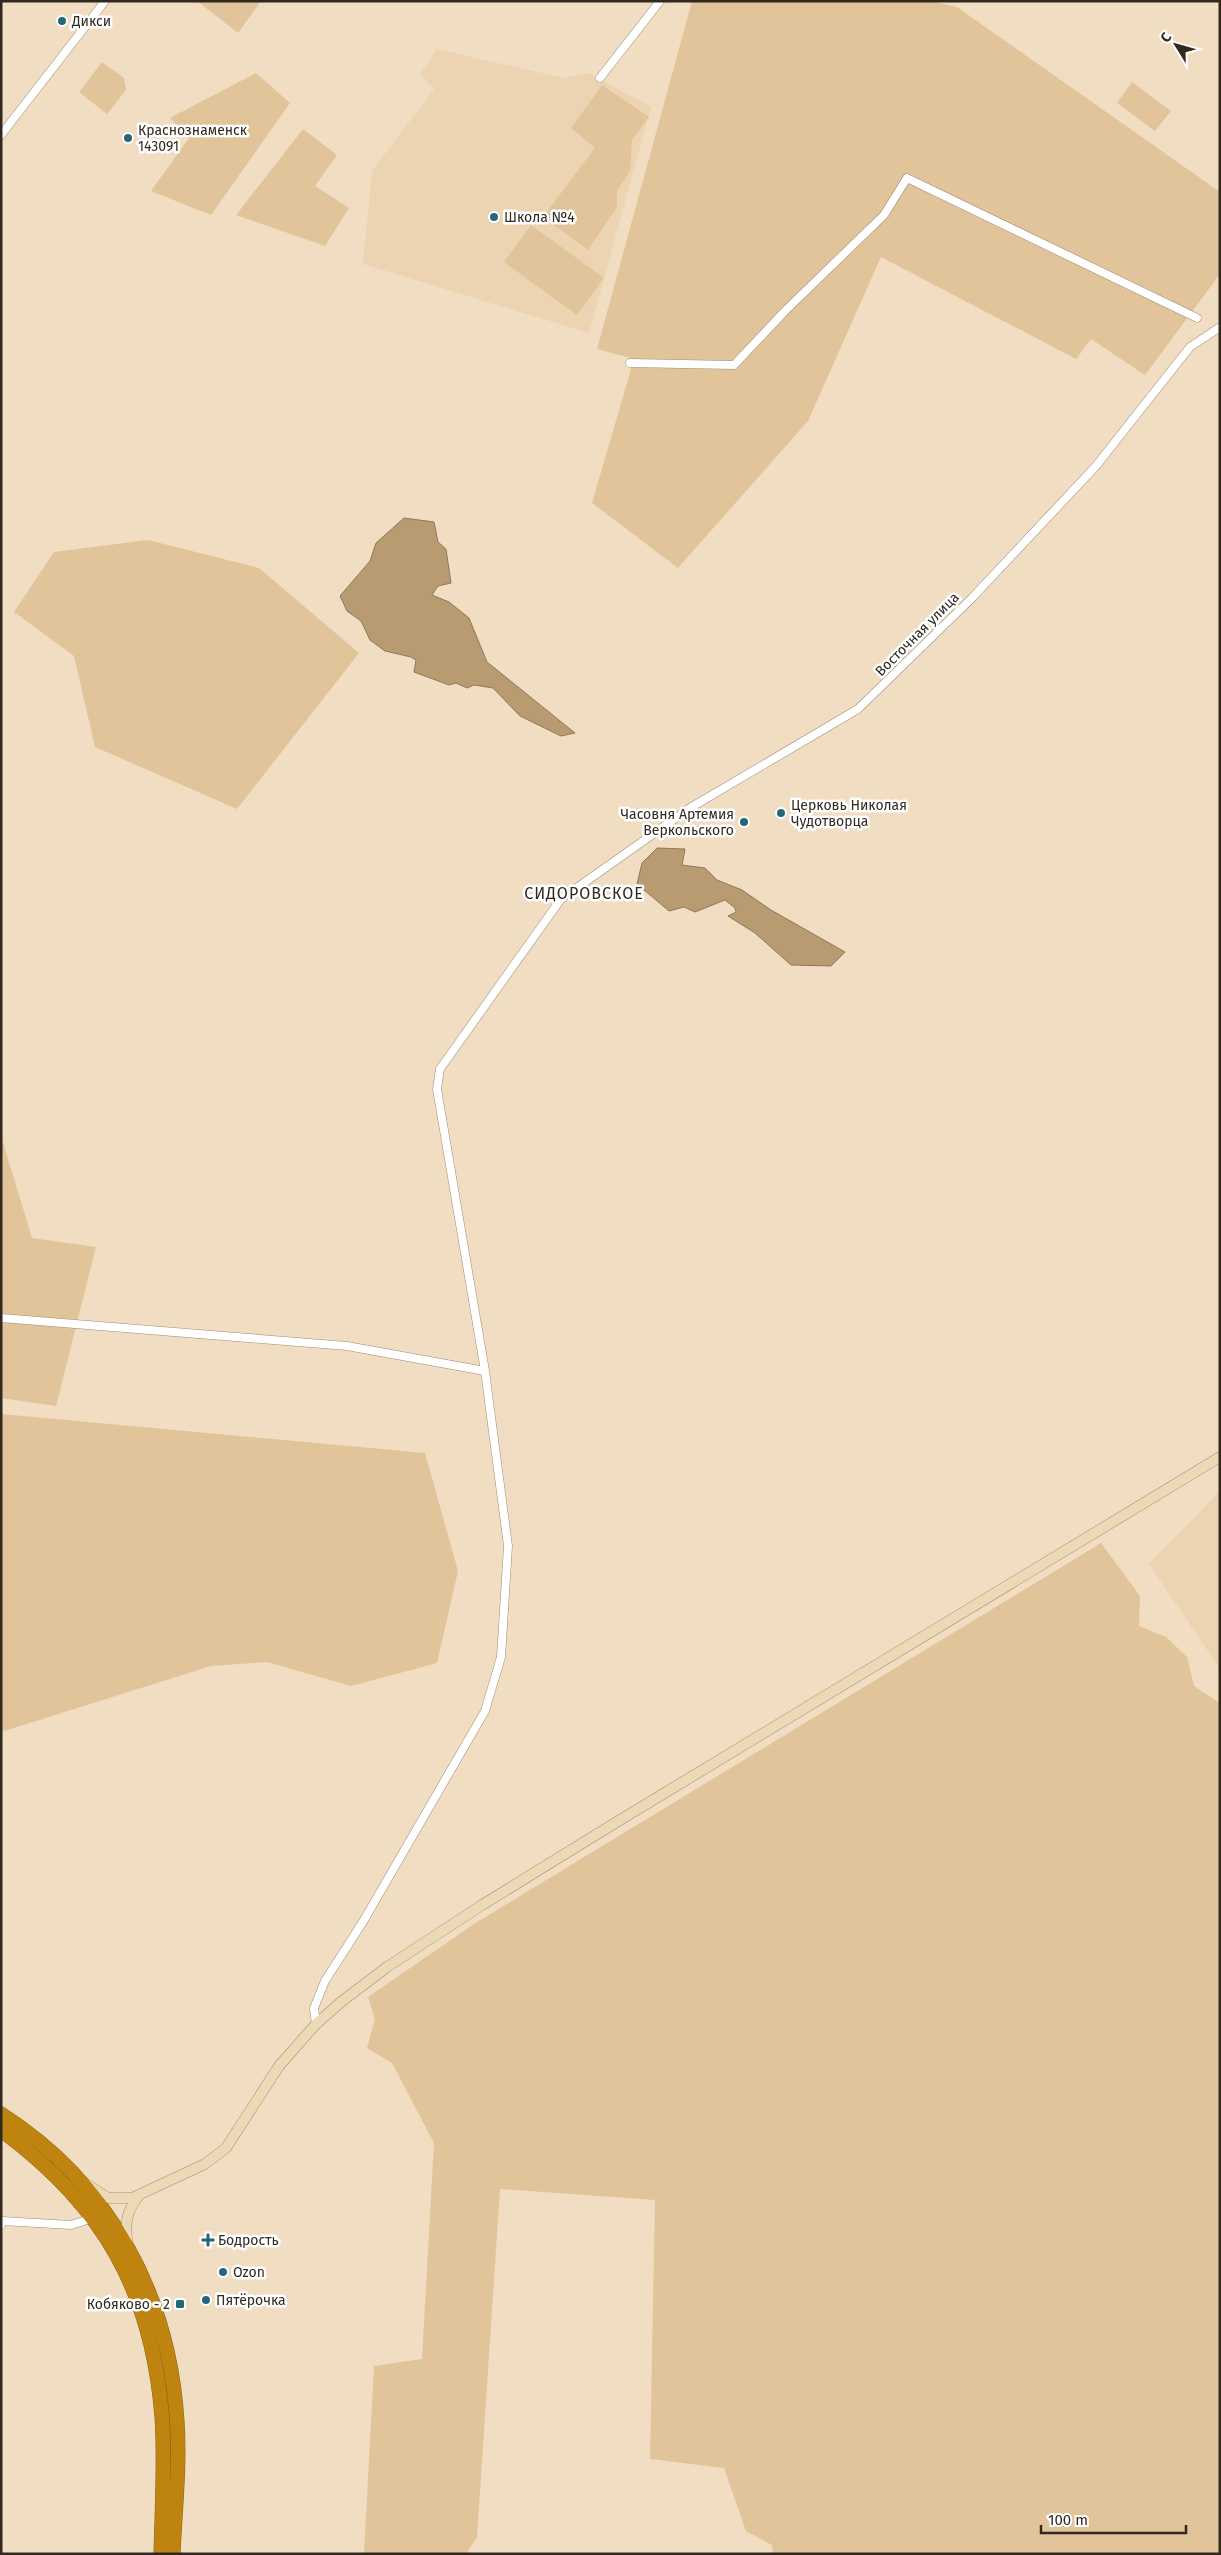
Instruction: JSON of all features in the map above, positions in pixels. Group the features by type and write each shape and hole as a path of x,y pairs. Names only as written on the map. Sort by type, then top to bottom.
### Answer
{"highway":[{"path":"1,2114 30,2133 85,2184 128,2247 142,2276 162,2328 173,2379 177,2422 173,2554"},
{"path":"1,2130 58,2177 93,2218 126,2271 146,2322 153,2352 162,2419 161,2554"}],"street":[{"path":"1,135 105,1"},
{"path":"600,78 660,1"},
{"path":"630,363 734,365 786,310 884,215 907,178 1197,318"},
{"name":"Восточная улица","path":"316,2024 314,2008 325,1981 373,1904 484,1711 501,1657 508,1546 485,1372 437,1089 440,1070 561,899 690,808 858,709 972,598 1096,466 1190,347 1220,327"},
{"path":"1,1318 347,1346 485,1372"},
{"path":"85,2184 108,2198 127,2199 139,2196 196,2170 226,2148 279,2066 316,2024 341,2002 387,1967 482,1905 1220,1457"},
{"path":"128,2247 126,2218 139,2196"},
{"path":"1,2225 2,2221 71,2225 93,2218"}],"shaded area":[{"path":"197,1 261,1 238,33"},
{"path":"692,1 931,1 957,7 1220,192 1220,274 1145,375 1091,339 1076,359 881,257 808,421 678,568 592,503 634,359 597,349"},
{"name":"Школа №4","path":"437,49 564,78 589,73 651,107 589,333 363,264 372,171 434,89 420,74"},
{"path":"102,62 124,78 126,90 107,114 79,92"},
{"path":"256,73 290,103 211,215 151,191 189,138 170,118"},
{"path":"1132,82 1171,111 1155,131 1117,103"},
{"path":"602,85 649,117 632,140 630,171 617,191 617,207 588,250 543,217 595,148 571,128"},
{"path":"303,129 337,155 315,186 349,208 325,246 236,215"},
{"path":"531,225 604,278 577,315 504,262"},
{"path":"404,518 434,522 438,542 446,549 451,583 438,586 432,595 449,602 469,618 487,662 575,733 561,736 520,716 493,688 474,685 467,688 456,683 449,685 414,672 416,660 385,651 370,640 361,621 347,611 340,596 370,561 376,543"},
{"path":"148,540 259,568 359,653 237,809 95,747 74,656 14,612 54,552"},
{"path":"657,848 685,849 682,865 705,868 717,880 742,890 771,910 845,952 831,966 791,965 755,933 728,916 736,912 735,908 725,900 695,912 684,907 669,911 637,884 642,863"},
{"path":"1,1136 32,1238 96,1247 56,1406 1,1398"},
{"path":"1,1414 425,1453 458,1571 437,1663 351,1686 267,1662 211,1666 1,1732"},
{"path":"1220,1491 1220,1669 1149,1564"},
{"path":"1101,1543 1140,1596 1139,1626 1166,1637 1187,1657 1194,1686 1218,1702 1220,1706 1220,2554 773,2554 772,2545 746,2531 724,2468 650,2459 655,2200 500,2189 477,2537 466,2554 364,2554 374,2366 422,2359 434,2143 392,2063 367,2048 375,2019 368,1997 474,1924"}],"place":[{"name":"Дикси","path":"62,21"},
{"name":"Краснознаменск 143091","path":"128,138"},
{"name":"Школа №4","path":"494,217"},
{"name":"Церковь Николая Чудотворца","path":"781,813"},
{"name":"Часовня Артемия Веркольского","path":"744,822"},
{"name":"Бодрость","path":"208,2240"},
{"name":"Ozon","path":"223,2272"},
{"name":"Пятёрочка","path":"206,2300"},
{"name":"Кобяково - 2","path":"180,2304"}],"district":[{"name":"СИДОРОВСКОЕ","path":"584,893"}]}
